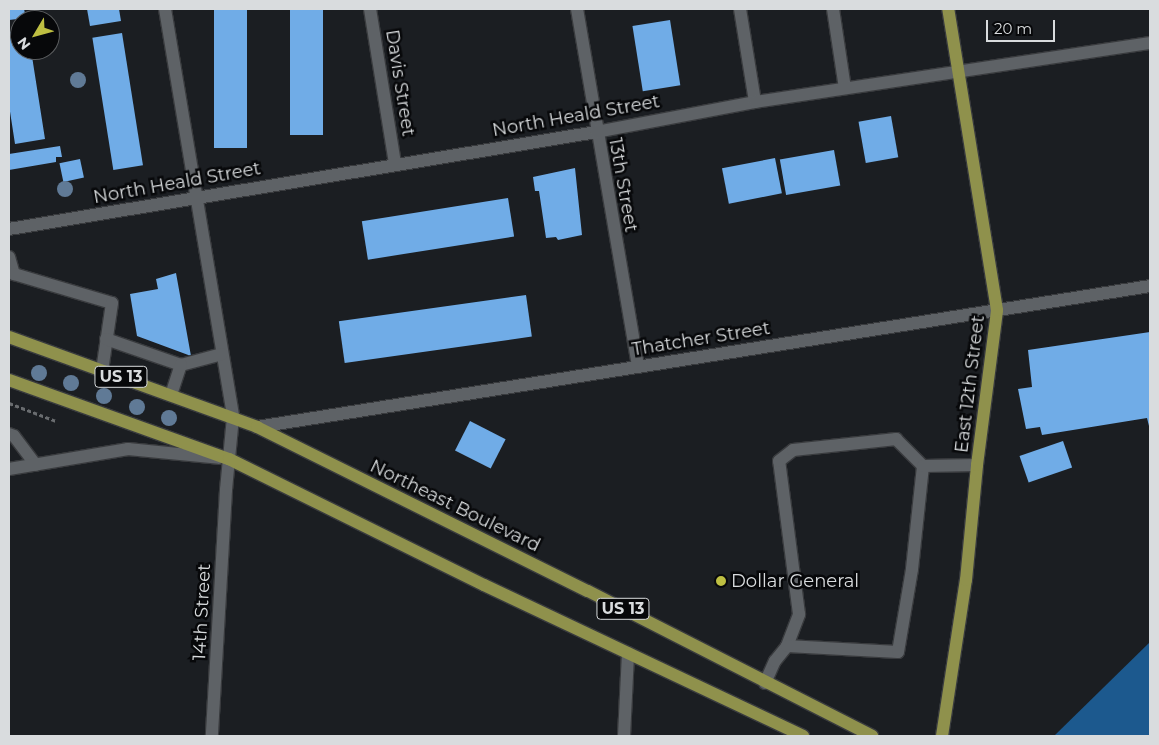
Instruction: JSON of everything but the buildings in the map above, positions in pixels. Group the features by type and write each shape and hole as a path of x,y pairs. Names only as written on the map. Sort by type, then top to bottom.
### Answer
{"main road":[{"name":"East 12th Street","path":"942,736 966,580 977,465 997,310 948,9"},
{"name":"Northeast Boulevard","path":"9,337 257,427 588,591 872,736"},
{"name":"US 13","path":"9,380 229,459 628,653 804,736"}],"street":[{"name":"14th Street","path":"165,9 232,417 212,736"},
{"name":"Davis Street","path":"370,9 395,163"},
{"name":"13th Street","path":"576,9 638,367"},
{"path":"740,9 755,102"},
{"path":"833,9 845,88"},
{"name":"North Heald Street","path":"9,229 395,163 596,132 755,102 1150,43"},
{"path":"9,257 14,274 112,303 102,370"},
{"name":"Thatcher Street","path":"257,427 1150,286"},
{"path":"106,339 181,365 222,354"},
{"path":"171,395 181,365"},
{"path":"9,434 14,436 36,465"},
{"path":"765,683 775,661 787,646 799,614 779,461 793,450 896,439 923,466 977,465"},
{"path":"9,469 128,449 229,459"},
{"path":"787,646 898,652 912,569 923,466"},
{"path":"624,736 628,653"}],"path":[{"path":"9,403 56,420"}],"water":[{"path":"1150,642 1150,736 1054,736"}],"place":[{"name":"Dollar General","path":"721,581"}]}
